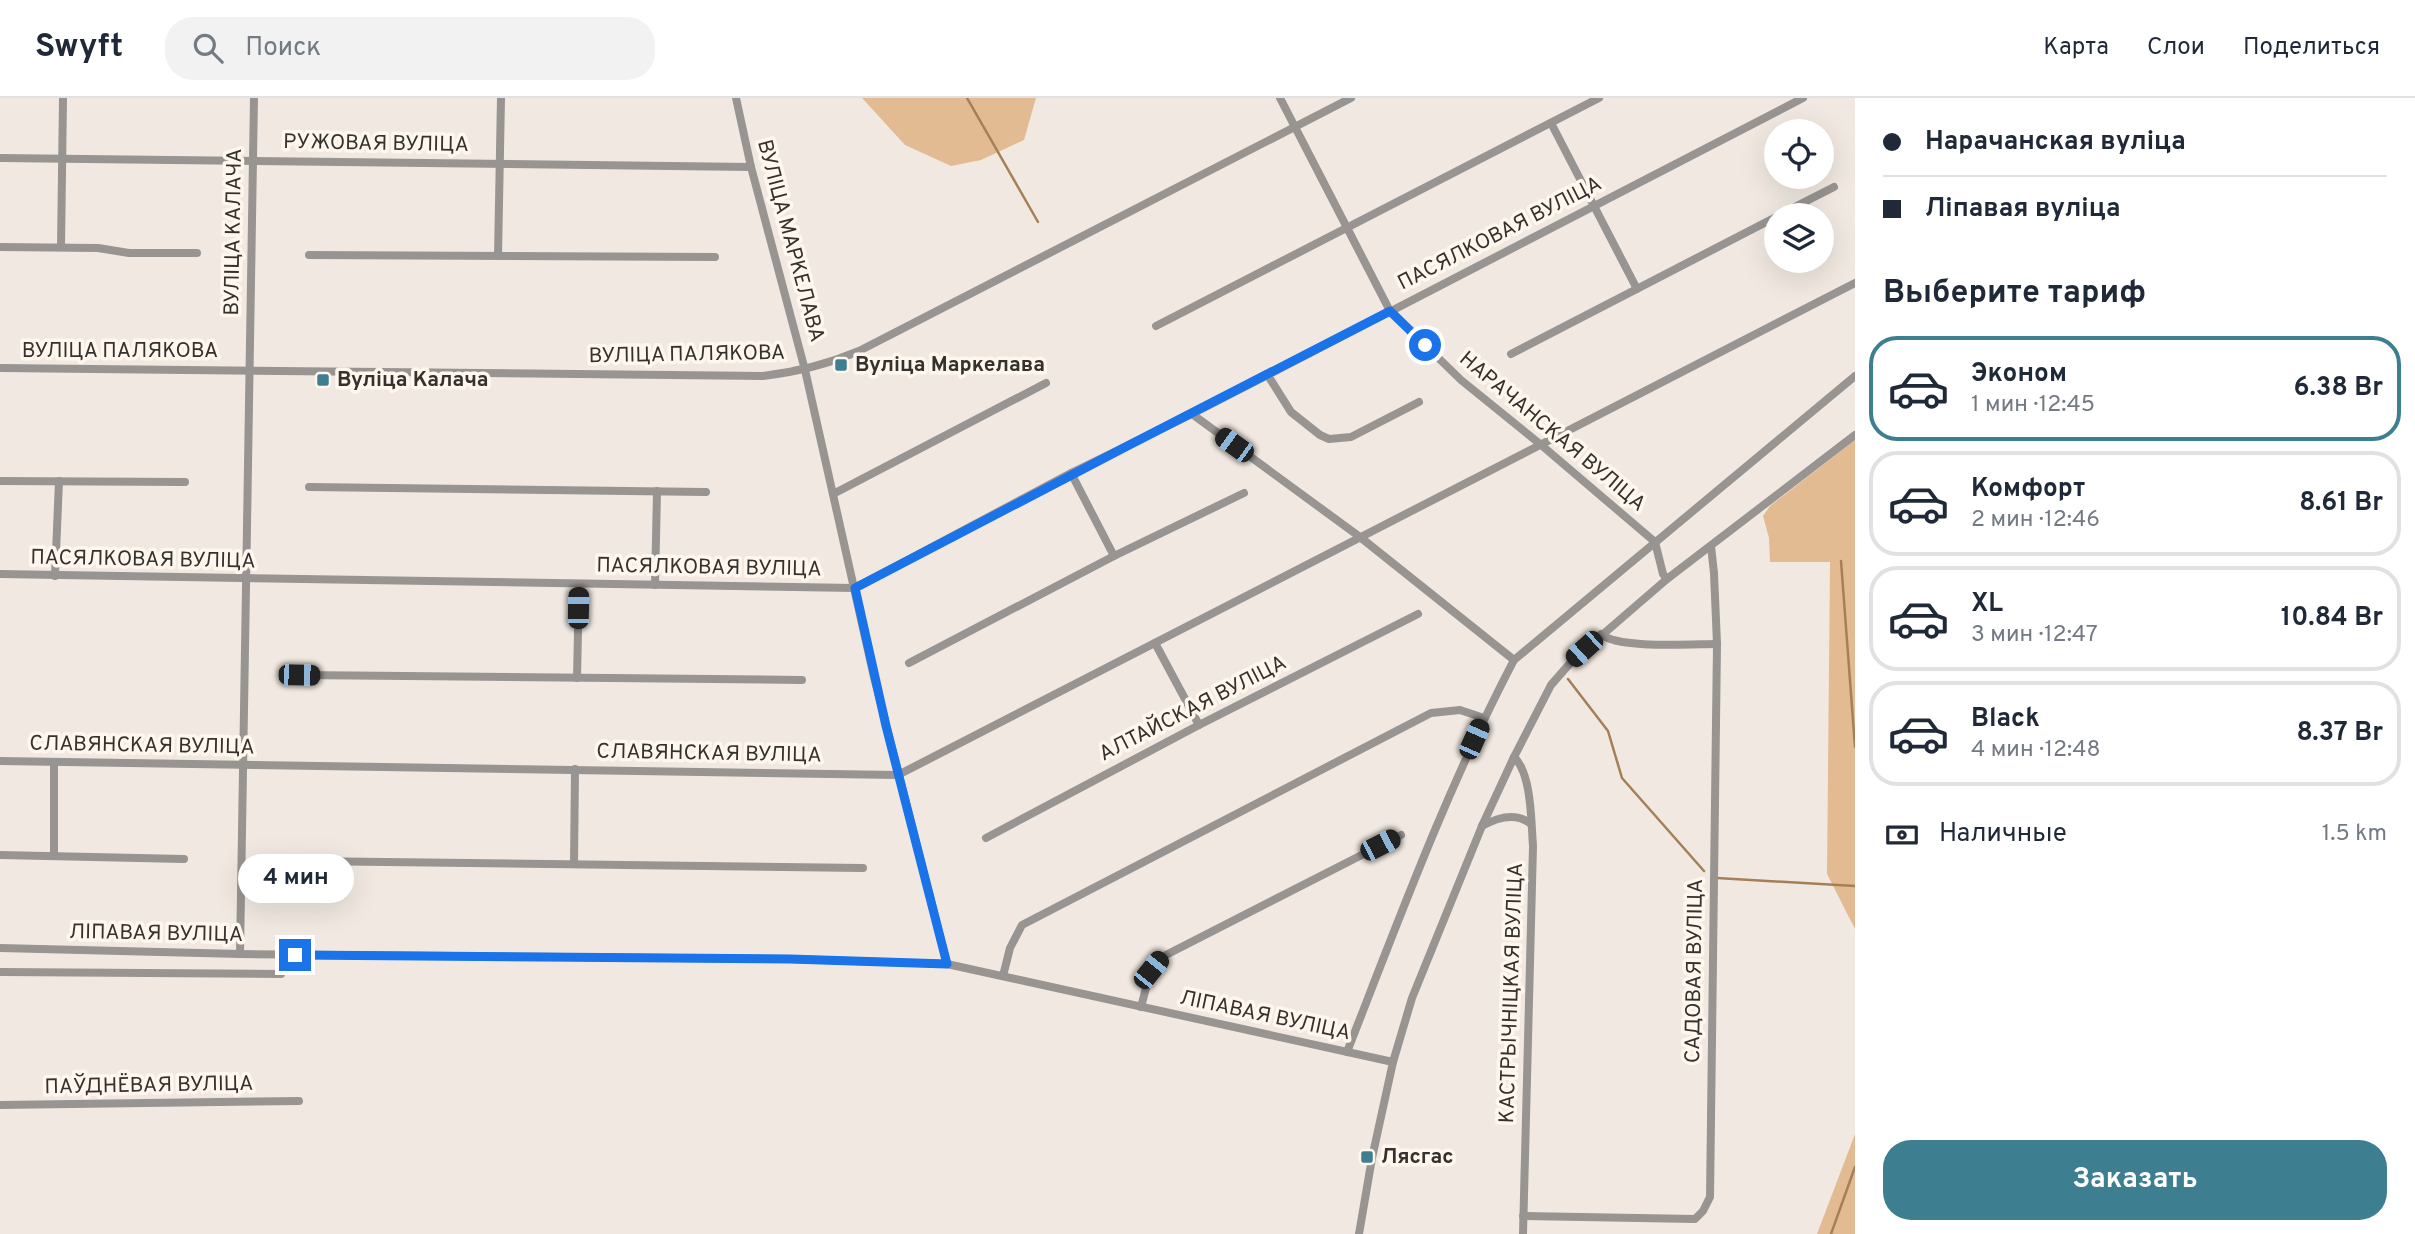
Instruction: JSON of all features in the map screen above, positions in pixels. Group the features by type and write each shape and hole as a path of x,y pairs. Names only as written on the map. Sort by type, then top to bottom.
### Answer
{"street":[{"path":"61,247 64,98"},
{"name":"ВУЛІЦА КАЛАЧА","path":"240,954 254,98"},
{"path":"498,256 501,98"},
{"name":"ВУЛІЦА МАРКЕЛАВА","path":"736,98 751,167 835,493 898,775 947,964"},
{"name":"НАРАЧАНСКАЯ ВУЛІЦА","path":"1280,98 1390,311 1461,380 1656,542"},
{"name":"ВУЛІЦА ПАЛЯКОВА","path":"0,368 752,376 805,370 859,351 1351,98"},
{"path":"1156,326 1599,98"},
{"name":"ПАСЯЛКОВАЯ ВУЛІЦА","path":"0,574 855,588 1072,473 1192,414 1803,98"},
{"path":"1551,123 1637,289"},
{"name":"РУЖОВАЯ ВУЛІЦА","path":"0,158 751,167"},
{"path":"1803,203 1830,189"},
{"path":"1511,354 1764,223"},
{"path":"0,247 197,253"},
{"path":"309,255 715,257"},
{"name":"СЛАВЯНСКАЯ ВУЛІЦА","path":"0,761 898,775 1855,283"},
{"path":"1267,374 1291,412 1329,439 1351,437 1419,402"},
{"path":"1347,1052 1436,825 1483,718 1514,660 1855,376"},
{"path":"835,493 1045,383"},
{"path":"1192,414 1360,537 1514,660"},
{"path":"1359,1234 1393,1062 1412,998 1482,826 1551,685 1601,634 1855,435"},
{"path":"1072,473 1114,556"},
{"path":"0,481 185,482"},
{"path":"55,576 59,481"},
{"path":"309,487 706,492"},
{"path":"655,585 657,491"},
{"path":"909,663 1114,556 1244,493"},
{"path":"1656,542 1663,574 1668,579"},
{"name":"САДОВАЯ ВУЛІЦА","path":"1523,1216 1695,1219 1703,1211 1710,1197 1717,644 1710,546"},
{"path":"577,678 579,584"},
{"name":"АЛТАЙСКАЯ ВУЛІЦА","path":"986,838 1199,725 1418,614"},
{"path":"1601,634 1604,638 1628,644 1717,644"},
{"path":"1155,643 1199,725"},
{"path":"299,675 802,680"},
{"path":"1003,976 1010,948 1022,925 1431,713 1460,710 1483,718"},
{"name":"КАСТРЫЧНІЦКАЯ ВУЛІЦА","path":"1514,757 1519,762 1528,790 1533,846 1523,1234"},
{"path":"54,762 54,856"},
{"path":"575,769 575,864"},
{"path":"1482,826 1504,817 1517,817 1531,824"},
{"path":"1142,1007 1151,970 1160,958 1401,835"},
{"path":"0,855 184,859"},
{"path":"302,861 863,868"},
{"name":"ЛІПАВАЯ ВУЛІЦА","path":"0,948 240,954 790,959 947,964 1393,1062"},
{"path":"0,972 281,974"},
{"name":"ПАЎДНЁВАЯ ВУЛІЦА","path":"0,1105 299,1101"}],"shaded area":[{"path":"862,98 1036,98 1024,140 981,160 951,166 905,145"},
{"path":"1855,440 1855,929 1827,874 1830,562 1770,562 1769,538 1763,516 1770,506"},
{"path":"1855,1134 1855,1234 1817,1234"}],"waterway":[{"path":"967,98 1038,222"},
{"path":"1841,561 1855,747"},
{"path":"1568,679 1608,731 1622,778 1704,871"},
{"path":"1717,878 1855,886"},
{"path":"1831,1234 1855,1167"}],"place":[{"name":"Вуліца Маркелава","path":"841,365"},
{"name":"Вуліца Калача","path":"323,380"},
{"name":"Лясгас","path":"1367,1157"}],"route":[{"path":"295,955 790,959 947,964 874,677 855,588 1072,473 1390,311 1425,345"}]}
